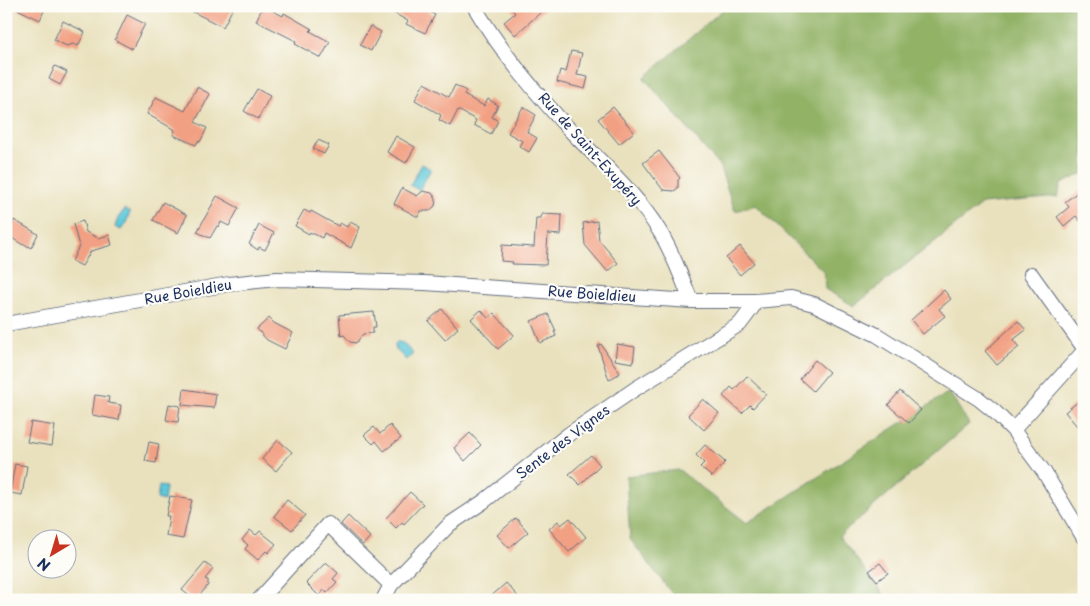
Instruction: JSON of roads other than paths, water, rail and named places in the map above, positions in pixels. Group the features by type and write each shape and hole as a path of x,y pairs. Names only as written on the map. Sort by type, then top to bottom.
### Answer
{"street":[{"name":"Rue de Saint-Exupéry","path":"474,6 486,26 529,82 566,126 618,178 645,210 661,232 691,301"},
{"path":"1013,430 1084,350 1031,274"},
{"name":"Rue Boieldieu","path":"6,324 221,285 277,279 425,283 691,301 790,298 814,304 841,316 894,345 979,399 995,412 1013,430 1044,472 1084,538"},
{"name":"Sente des Vignes","path":"383,600 391,585 450,524 483,502 569,434 635,389 740,324 756,300"},
{"path":"258,600 328,524 391,585"}],"water":[{"path":"422,164 431,169 419,190 410,185"},
{"path":"125,209 130,212 121,230 115,227 118,218"},
{"path":"398,341 402,342 413,354 406,360 395,348 394,345"},
{"path":"159,486 166,487 164,501 157,499"}]}
